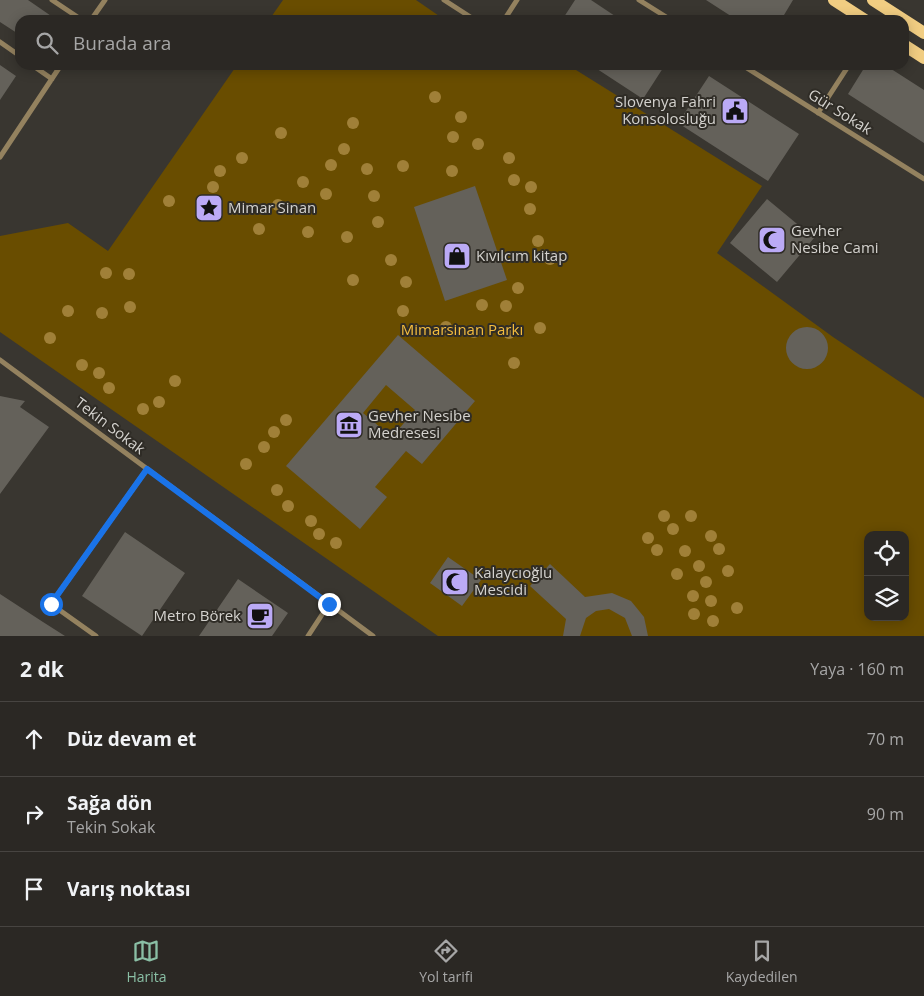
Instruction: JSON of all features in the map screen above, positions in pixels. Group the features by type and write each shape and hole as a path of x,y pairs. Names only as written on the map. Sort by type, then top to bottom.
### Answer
{"main road":[{"path":"834,0 857,15"},
{"path":"873,0 888,6 900,15"},
{"path":"909,22 924,33"},
{"path":"909,48 924,58"}],"street":[{"path":"52,0 74,15"},
{"path":"94,15 105,0"},
{"path":"444,0 467,15"},
{"path":"507,15 517,0"},
{"path":"639,0 663,15"},
{"path":"0,42 15,52"},
{"path":"39,70 52,79"},
{"path":"0,157 58,70"},
{"name":"Gür Sokak","path":"750,70 924,179"},
{"path":"818,113 846,70"},
{"name":"Tekin Sokak","path":"0,360 374,636"},
{"path":"96,636 51,604 147,469"},
{"path":"308,636 329,604"}],"green space":[{"path":"283,0 416,0 438,15 272,15"},
{"name":"Mimarsinan Parkı","path":"234,70 576,70 762,186 717,253 833,337 924,398 924,636 438,636 0,332 0,236 68,223 108,251"}],"building":[{"path":"0,0 28,0 50,15 15,15 15,32 0,22"},
{"path":"575,0 591,0 614,15 565,15"},
{"path":"706,0 793,0 784,15 729,15"},
{"path":"0,65 16,76 0,100"},
{"path":"599,70 662,70 643,99"},
{"path":"863,70 893,70 924,90 924,143 848,94"},
{"path":"709,76 799,134 768,181 678,123"},
{"path":"475,186 507,280 445,301 414,207"},
{"name":"Gevher Nesibe Cami","path":"767,199 814,238 777,282 730,243"},
{"path":"811,327 819,330 825,336 828,348 825,360 819,366 803,369 795,366 789,360 786,344 789,336 795,330"},
{"name":"Gevher Nesibe Medresesi","path":"398,335 475,401 422,464 406,451 375,487 387,497 360,529 286,466","holes":["386,385 415,410 392,437 363,413"]},
{"path":"0,396 25,401 20,407 49,427 0,494"},
{"path":"125,532 185,573 142,636 82,596"},
{"name":"Kalaycıoğlu Mescidi","path":"448,557 481,580 462,606 430,583"},
{"path":"550,564 585,597 612,593 631,601 644,617 648,636 632,636 625,618 609,609 596,611 586,618 580,636 563,636 566,619 530,586"},
{"path":"238,579 288,613 272,636 199,636"},
{"path":"0,594 43,622 65,636 0,636"}],"place":[{"name":"Slovenya Fahri Konsolosluğu","path":"735,111"},
{"name":"Mimar Sinan","path":"209,208"},
{"name":"Gevher Nesibe Cami","path":"772,240"},
{"name":"Kıvılcım kitap","path":"457,256"},
{"name":"Gevher Nesibe Medresesi","path":"349,425"},
{"name":"Kalaycıoğlu Mescidi","path":"455,582"},
{"name":"Metro Börek","path":"260,616"}],"route":[{"path":"51,604 147,469 329,604"}]}
